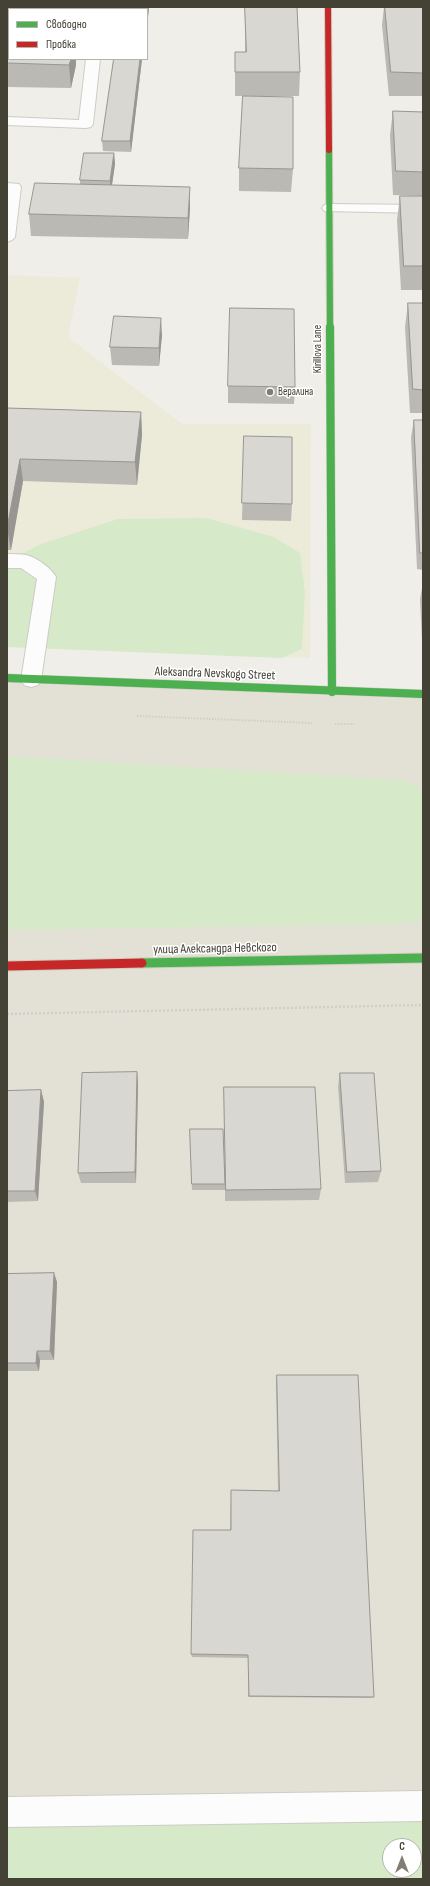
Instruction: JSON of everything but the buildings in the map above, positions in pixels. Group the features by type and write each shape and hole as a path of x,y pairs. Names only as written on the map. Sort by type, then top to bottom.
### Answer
{"street":[{"name":"Kirillova Lane","path":"328,7 332,692"},
{"name":"Aleksandra Nevskogo Street","path":"7,678 332,692 423,694"},
{"name":"улица Александра Невского","path":"7,966 423,958"}],"lane":[{"path":"7,122 86,124 93,60"},
{"path":"7,187 14,187 7,237"},
{"path":"329,208 423,209"},
{"path":"7,561 25,561 47,577 31,680"},
{"path":"7,1812 423,1806"}],"path":[{"path":"7,1014 423,1005"}],"shaded area":[{"path":"7,275 80,278 68,337 182,424 311,424 310,658 7,647"},
{"path":"7,678 423,694 423,1809 7,1818"}],"green space":[{"path":"206,518 274,537 300,553 305,592 302,649 282,658 7,647 7,561 41,544 118,519"},
{"path":"7,756 401,780 423,788 423,920 400,924 7,930"},
{"path":"423,1809 423,1879 7,1879 7,1818"}],"traffic: fast":[{"path":"329,150 332,692"},
{"path":"7,678 423,694"},
{"path":"142,963 423,958"}],"traffic: jam":[{"path":"328,7 329,150"},
{"path":"7,966 142,963"}],"place":[{"name":"Вералина","path":"270,392"}]}
